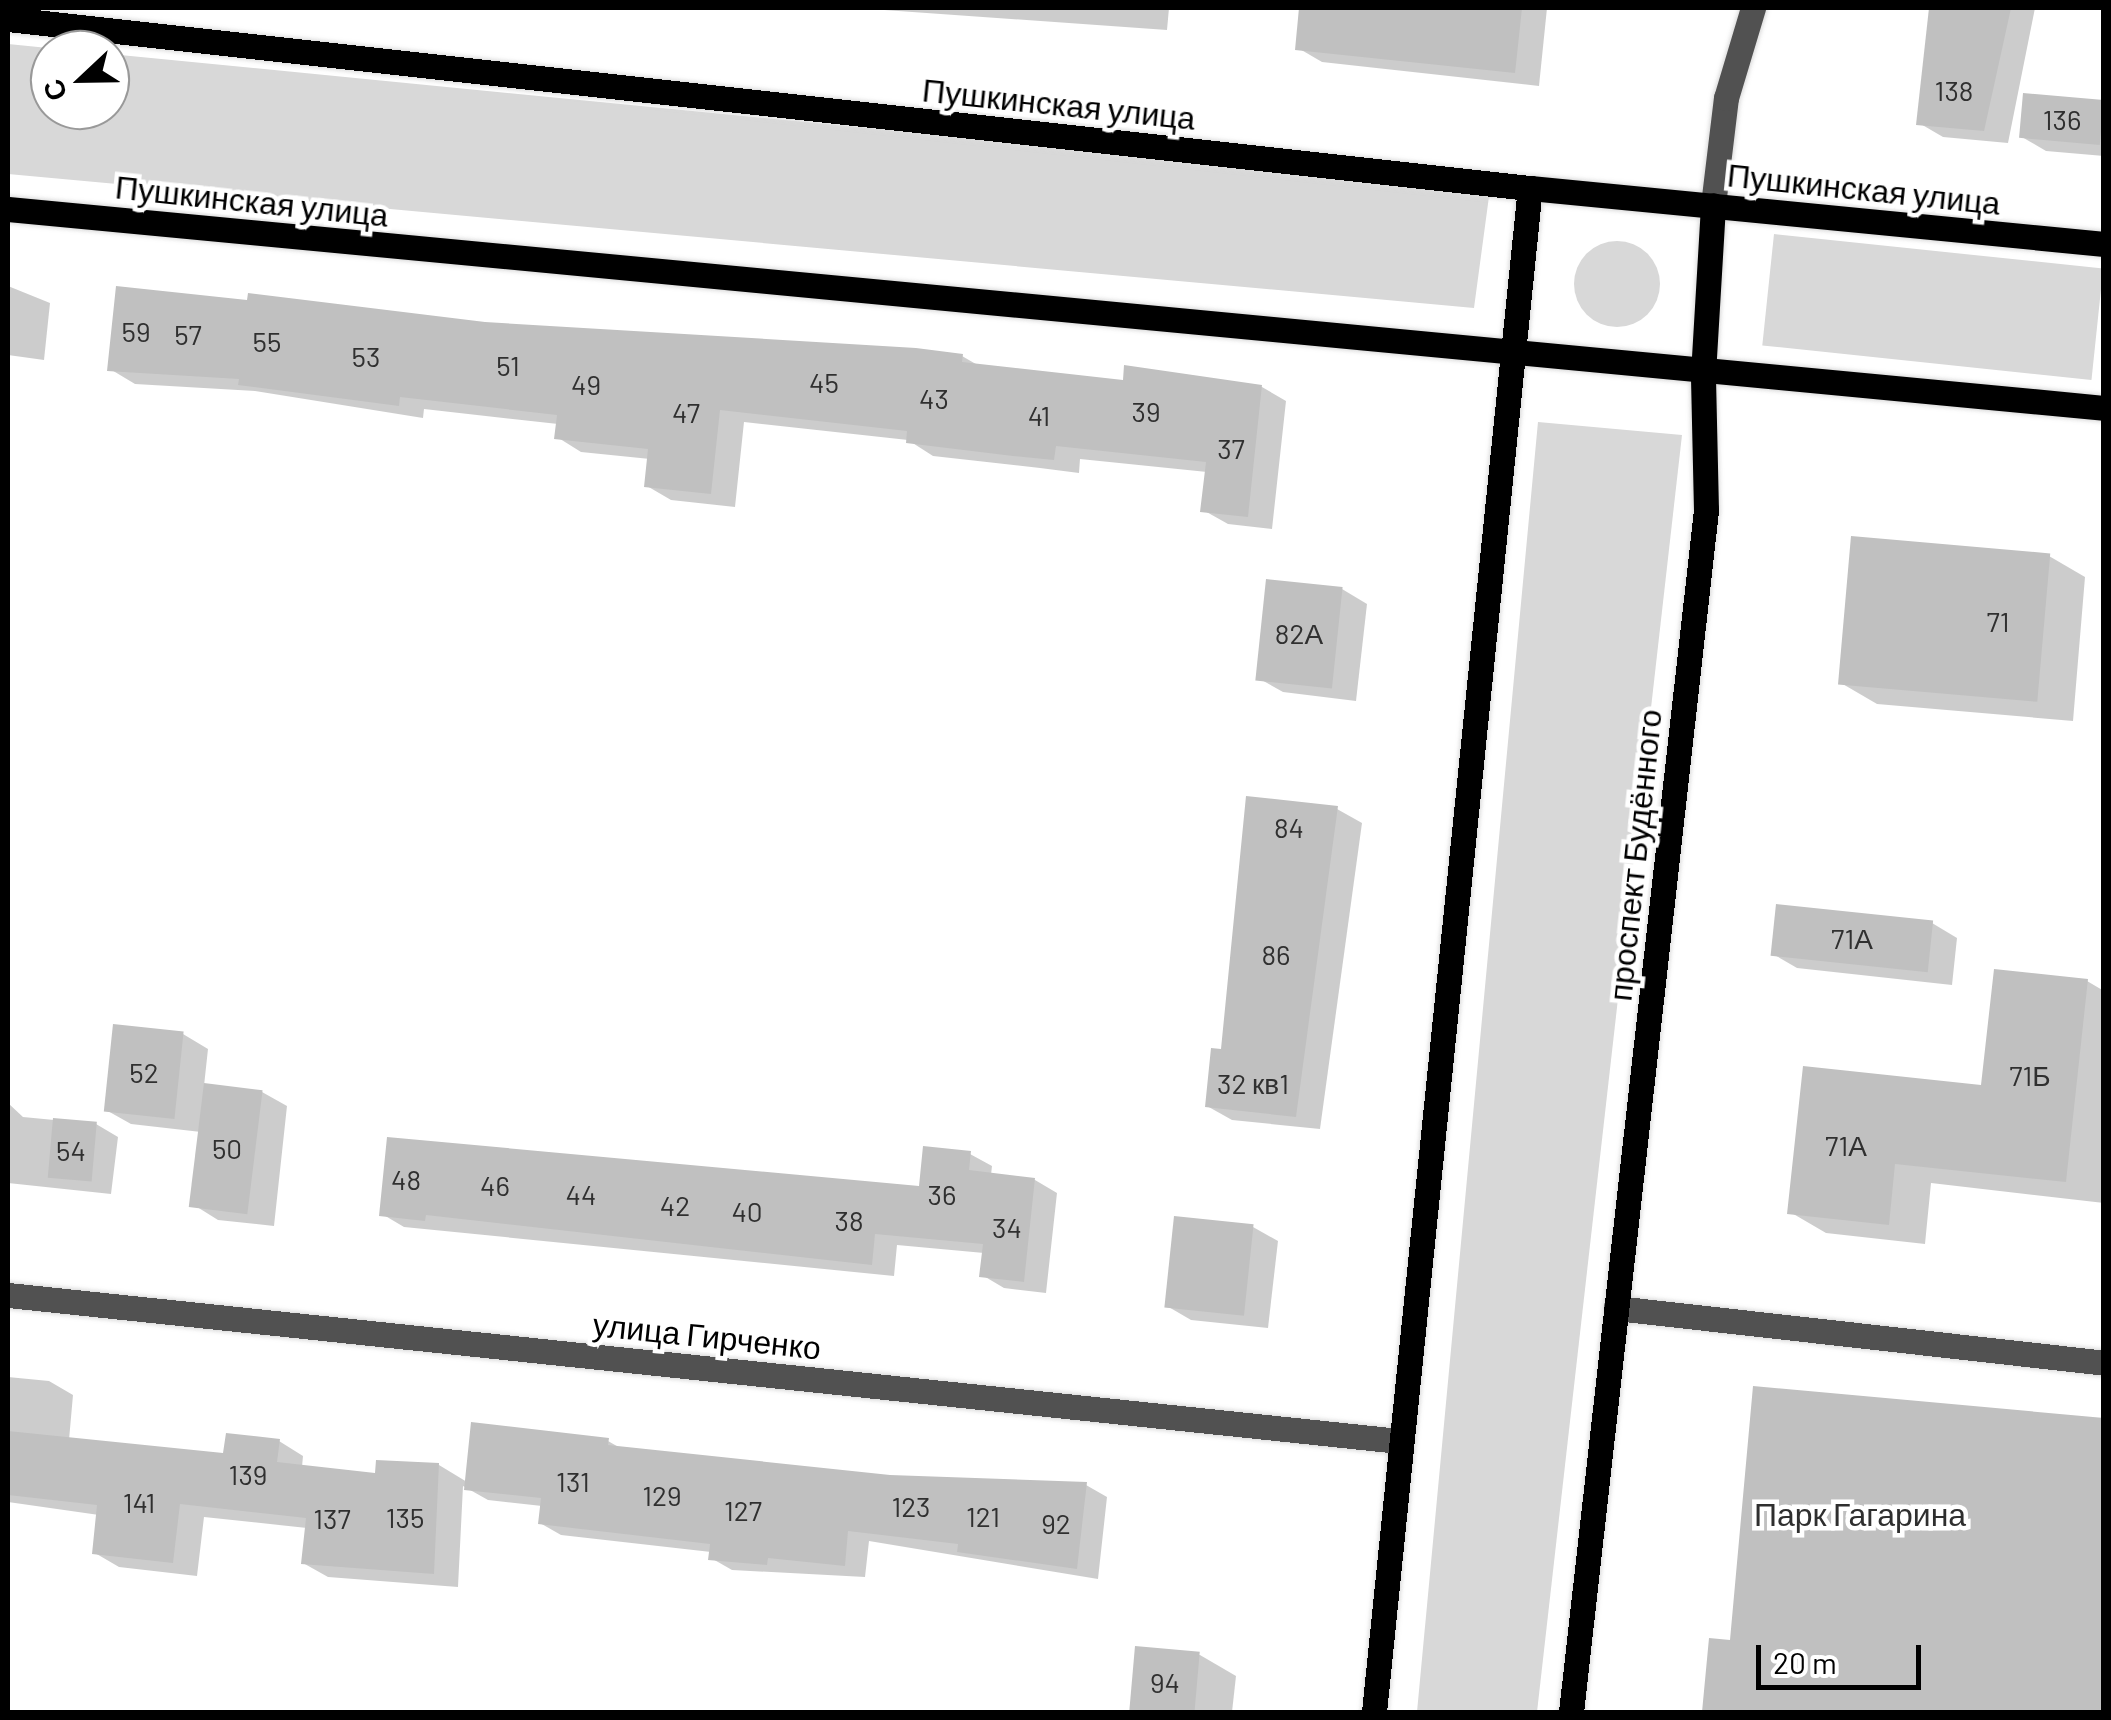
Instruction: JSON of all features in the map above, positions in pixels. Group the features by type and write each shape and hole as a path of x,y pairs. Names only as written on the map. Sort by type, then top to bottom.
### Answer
{"main road":[{"name":"Пушкинская улица","path":"8,19 1530,188 2104,244"},
{"path":"1374,1712 1508,354 1530,188"},
{"name":"проспект Будённого","path":"1571,1712 1706,510 1703,374 1713,205"},
{"name":"Пушкинская улица","path":"8,209 1703,374 2104,408"}],"street":[{"name":"проспект Будённого","path":"1713,205 1726,98 1752,8"},
{"name":"улица Гирченко","path":"8,1294 1400,1441"},
{"path":"1616,1308 2104,1362"}],"shaded area":[{"path":"8,44 30,46 30,130 130,130 130,56 1490,189 1474,308 8,174"},
{"path":"1774,234 2103,269 2091,380 1762,345"},
{"path":"1617,241 1641,248 1653,260 1660,284 1653,308 1641,320 1617,327 1593,320 1581,308 1574,284 1581,260 1593,248"},
{"path":"1538,422 1682,435 1537,1712 1417,1712"}],"building":[{"path":"1299,8 1522,8 1515,73 1295,50"},
{"path":"1929,8 2011,8 1984,131 1916,125"},
{"path":"2023,93 2104,100 2100,145 2019,138"},
{"path":"116,286 247,300 248,293 485,322 916,348 963,354 962,362 1123,380 1124,365 1262,385 1248,517 1200,512 1206,462 1056,446 1054,460 1013,456 906,443 907,431 720,410 711,494 644,487 648,449 554,439 557,415 400,397 399,406 238,385 239,379 107,371"},
{"path":"1851,536 2050,553 2037,702 1838,684"},
{"path":"1266,579 1343,587 1332,688 1255,680"},
{"path":"1246,796 1338,806 1296,1117 1205,1107 1211,1048 1221,1049"},
{"path":"1776,904 1933,921 1928,972 1771,956"},
{"path":"1994,969 2088,979 2066,1182 1895,1164 1889,1225 1787,1214 1803,1066 1981,1085"},
{"path":"113,1024 184,1031 174,1119 104,1112"},
{"path":"204,1083 263,1090 247,1214 189,1207"},
{"path":"53,1118 97,1122 92,1182 48,1178"},
{"path":"387,1137 919,1186 923,1146 971,1151 969,1170 1035,1178 1024,1282 979,1277 983,1244 875,1234 872,1265 426,1215 425,1221 379,1216"},
{"path":"1174,1216 1254,1224 1244,1316 1164,1307"},
{"name":"Парк Гагарина","path":"1753,1386 2104,1418 2104,1712 1702,1712 1709,1638 1730,1640"},
{"path":"471,1422 609,1438 608,1445 890,1475 1087,1482 1077,1569 957,1552 958,1544 848,1531 845,1566 768,1558 767,1565 708,1560 710,1544 538,1524 541,1498 464,1490"},
{"path":"8,1431 223,1453 226,1433 280,1439 277,1462 375,1473 376,1460 439,1463 434,1574 301,1564 306,1518 180,1504 173,1563 92,1554 97,1505 8,1495"},
{"path":"1135,1646 1200,1652 1194,1712 1129,1712"}]}
